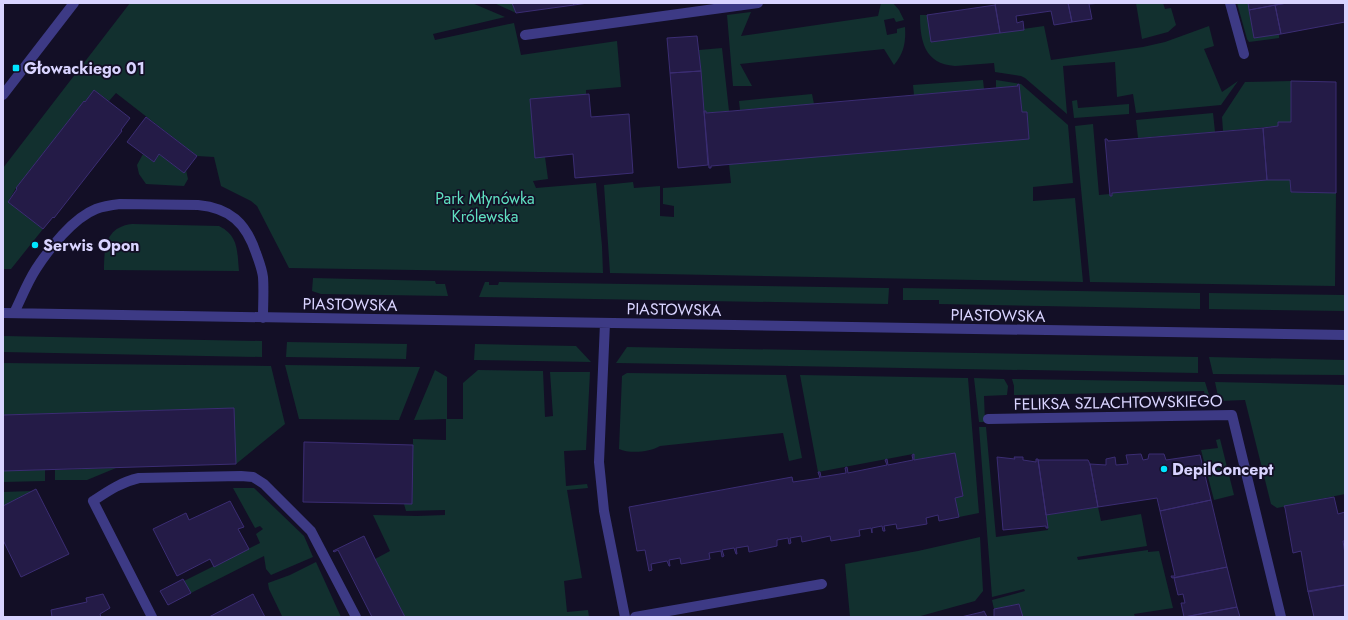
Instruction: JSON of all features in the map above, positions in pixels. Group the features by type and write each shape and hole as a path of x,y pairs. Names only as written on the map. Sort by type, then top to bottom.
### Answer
{"street":[{"path":"3,95 74,3"},
{"path":"525,35 758,3"},
{"path":"1230,3 1244,54"},
{"path":"14,313 36,269 59,239 83,217 95,210 120,204 198,205 210,206 227,213 239,222 245,229 253,244 263,276 263,318"},
{"name":"PIASTOWSKA","path":"3,313 1345,335"},
{"path":"605,323 600,470 604,511 625,617"},
{"name":"FELIKSA SZLACHTOWSKIEGO","path":"988,419 1232,415 1281,617"},
{"path":"152,617 93,501 116,486 139,478 242,476 253,477 264,484 311,531 356,617"},
{"path":"635,617 822,584"}],"green space":[{"name":"Park Młynówka Królewska","path":"130,3 472,3 505,17 433,34 435,40 514,23 521,55 617,41 621,87 586,90 586,95 535,158 545,157 548,179 533,181 536,188 596,183 603,273 289,268 257,206 251,201 221,186 214,157 197,156 116,93 109,101 94,90 16,188 8,202 43,229 11,269 3,269 3,168"},
{"path":"494,3 512,3 516,13"},
{"path":"881,3 893,3 899,10 904,20 896,22 894,18 884,20 887,35 897,33 897,29 905,27 904,47 894,65 884,49 740,64 752,86 733,86 727,15 751,12 741,36 878,16"},
{"path":"1136,3 1163,3 1165,9 1171,8 1176,25 1168,32 1142,39"},
{"path":"1237,3 1248,3 1254,38 1279,34 1279,38 1249,42"},
{"path":"920,15 927,15 932,42 1044,26 1051,60 1143,47 1165,42 1209,26 1214,46 1204,49 1222,92 1238,81 1221,105 1136,113 1133,94 1117,97 1115,62 1063,66 1067,114 1025,78 995,72 994,63 955,66 936,61 930,56 923,42"},
{"path":"722,48 729,111 706,113 704,111 699,50"},
{"path":"983,80 984,89 914,95 913,85"},
{"path":"996,80 1021,84 1068,125 1073,183 1033,187 1033,201 1075,198 1083,282 610,273 604,185 633,182 634,188 660,186 660,216 674,217 674,206 663,204 663,188 731,183 729,164 1029,139 1027,112 1022,112 1019,84 1017,85 1018,86 996,88"},
{"path":"1291,81 1291,122 1278,126 1223,131 1222,117 1245,82"},
{"path":"812,94 814,104 740,110 739,101"},
{"path":"1077,100 1078,108 1129,104 1129,114 1074,118 1072,101"},
{"path":"1213,113 1215,132 1138,138 1136,120"},
{"path":"1093,124 1099,195 1110,194 1112,196 1112,193 1267,180 1290,180 1291,192 1336,193 1335,286 1090,282 1075,126"},
{"path":"143,154 154,162 159,154 184,173 186,170 188,179 184,186 146,184 139,174 137,165"},
{"path":"132,224 219,226 226,230 234,239 239,271 104,270 108,240 117,229"},
{"path":"313,278 435,281 436,284 445,284 448,296 321,294 312,291"},
{"path":"485,282 489,282 489,285 498,285 499,282 889,288 888,304 479,297"},
{"path":"903,288 1200,293 1200,309 939,304 939,300 903,300"},
{"path":"1209,293 1345,295 1345,311 1209,309"},
{"path":"3,336 262,341 262,357 3,352"},
{"path":"287,342 407,344 406,359 286,357"},
{"path":"475,344 576,346 591,362 474,360"},
{"path":"627,347 1198,357 1198,373 616,363"},
{"path":"1209,357 1345,360 1345,375 1213,374"},
{"path":"3,363 271,366 285,424 236,464 233,408 3,415"},
{"path":"285,365 420,367 399,420 299,419"},
{"path":"435,370 447,377 447,419 463,419 463,383 478,370 543,371 545,417 553,416 550,372 590,372 586,450 564,451 566,486 587,484 588,488 567,490 582,578 564,581 567,612 588,610 589,617 405,617 375,559 390,551 373,515 445,515 445,510 406,511 404,504 412,504 413,439 446,440 446,419 414,420"},
{"path":"627,373 786,375 802,458 789,461 783,433 660,446 651,450 640,452 624,451 619,449 622,376"},
{"path":"800,375 968,378 979,513 959,517 955,498 963,496 955,453 914,460 913,454 818,472"},
{"path":"974,378 1004,379 1008,386 1007,395 984,396 985,422 979,422"},
{"path":"1012,379 1205,382 1211,401 1206,401 1204,391 1014,395"},
{"path":"1215,382 1345,385 1345,494 1277,508 1271,504 1245,400 1219,401"},
{"path":"979,427 986,427 996,537 1048,530 1046,515 1098,507 1101,521 1141,514 1147,546 1077,557 1078,560 1148,550 1148,552 1159,551 1173,608 1134,614 1135,617 1023,617 1019,604 994,609 992,600 1025,591 1024,589 992,597"},
{"path":"1220,439 1234,495 1214,500 1201,450 1218,448 1216,440"},
{"path":"116,468 87,480 55,480 55,470"},
{"path":"45,470 45,481 3,482 3,471"},
{"path":"233,488 254,488 304,536 313,557 271,575 266,569 264,556 191,593 184,581 260,543 256,534 263,529 260,526 255,528"},
{"path":"32,491 3,506 3,492"},
{"path":"980,537 983,591 975,601 917,617 850,617 845,564 918,551"},
{"path":"316,562 341,617 280,617 282,616 269,589 268,583 290,575"}],"building":[{"path":"512,3 573,3 574,5 516,13"},
{"path":"573,3 588,3 574,5"},
{"path":"995,3 1068,3 1072,22 1054,25 1051,11 1016,16 1017,23 1023,21 1024,30 1000,33"},
{"path":"1068,3 1102,3 1089,4 1092,19 1072,22"},
{"path":"1248,3 1287,3 1249,10"},
{"path":"1287,3 1345,3 1345,22 1281,34 1275,5"},
{"path":"995,5 1000,33 931,42 927,15"},
{"path":"1275,5 1281,34 1254,38 1249,10"},
{"path":"697,36 701,71 670,73 667,38"},
{"path":"701,71 708,165 678,168 670,73"},
{"path":"1291,81 1336,82 1336,193 1291,192 1290,180 1267,180 1263,128 1278,126 1278,122 1291,122"},
{"path":"1019,84 1022,112 1027,112 1029,139 711,166 711,168 709,168 704,111 706,111 706,113 732,111 1018,86 1017,85"},
{"path":"94,90 130,118 121,130 122,131 54,218 53,217 43,229 8,202 17,189 16,188"},
{"path":"589,94 591,117 629,114 633,173 575,178 573,154 535,158 530,99"},
{"path":"146,117 197,156 184,173 159,154 154,162 127,142"},
{"path":"1263,128 1267,180 1112,193 1112,196 1110,196 1105,139 1108,141"},
{"path":"234,408 236,464 3,471 3,415"},
{"path":"304,442 413,445 412,504 303,502"},
{"path":"955,453 963,496 955,498 959,517 939,521 938,515 926,518 927,524 897,529 896,524 884,526 885,531 883,531 882,526 872,528 872,533 871,528 859,530 860,536 831,541 830,536 802,542 801,536 790,538 791,543 789,544 788,538 777,540 777,546 749,552 748,546 736,548 737,554 734,548 722,550 724,556 722,557 721,551 709,553 710,559 681,564 680,558 669,560 670,566 667,561 651,564 652,570 649,571 645,550 637,551 629,507 792,477 793,482 820,478 818,472 820,472 821,477 846,473 845,468 847,467 848,473 887,465 885,460 887,459 888,465 913,460 912,455 914,454 914,460"},
{"path":"1141,454 1143,460 1148,459 1149,454 1164,454 1166,460 1200,455 1211,500 1160,511 1157,498 1098,507 1090,464 1106,465 1106,459 1115,457 1116,465 1128,464 1126,455"},
{"path":"997,457 1015,459 1014,457 1023,457 1023,460 1036,462 1036,459 1038,459 1048,528 1046,528 1046,526 1003,530"},
{"path":"1038,460 1088,460 1098,507 1046,515"},
{"path":"36,489 69,554 21,577 3,540 3,506"},
{"path":"1334,497 1338,514 1345,512 1345,541 1343,541 1345,554 1345,585 1308,592 1301,551 1293,553 1284,506"},
{"path":"1211,500 1227,567 1172,578 1171,576 1175,576 1160,511"},
{"path":"230,501 244,527 238,529 249,549 214,567 210,559 177,576 153,529 186,513 189,520"},
{"path":"364,536 405,617 372,617 338,550 333,551"},
{"path":"1227,567 1237,607 1184,617 1181,603 1185,603 1183,594 1178,595 1174,578"},
{"path":"183,579 191,593 168,605 160,591"},
{"path":"1345,585 1345,617 1314,617 1308,591"},
{"path":"103,594 110,608 100,614 101,617 52,617 51,610 87,602 86,598"},
{"path":"253,594 265,617 209,617"},
{"path":"1019,604 1023,617 994,617 994,609"},
{"path":"1237,607 1240,617 1185,617"},
{"path":"984,611 987,617 961,617 982,612"}],"place":[{"name":"Głowackiego 01","path":"16,68"},
{"name":"Serwis Opon","path":"35,245"},
{"name":"DepilConcept","path":"1164,469"}]}
